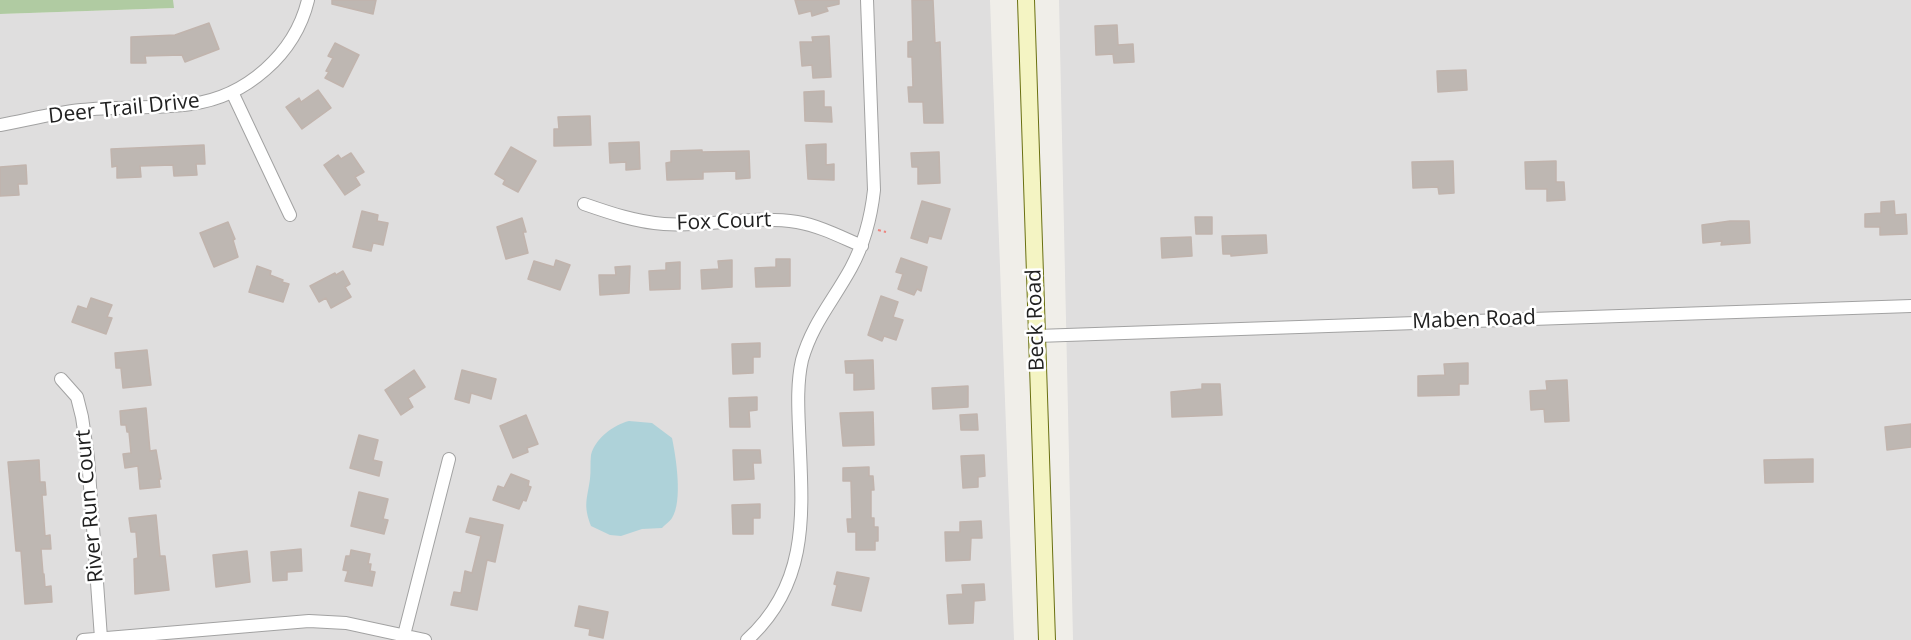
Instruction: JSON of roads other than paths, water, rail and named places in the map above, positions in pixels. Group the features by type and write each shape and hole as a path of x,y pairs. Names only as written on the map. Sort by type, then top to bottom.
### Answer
{"main road":[{"name":"Beck Road","path":"1026,0 1047,640"}],"street":[{"name":"Deer Trail Drive","path":"0,125 82,110 191,104 232,92 269,67 285,49 297,28 308,0"},
{"path":"747,640 777,605 794,570 800,545 802,520 798,409 801,364 814,326 850,270 862,246 870,222 874,190 867,0"},
{"path":"232,92 290,215"},
{"name":"Fox Court","path":"584,204 625,218 665,224 766,220 799,222 862,246"},
{"name":"Maben Road","path":"1037,336 1911,306"},
{"name":"River Run Court","path":"61,379 77,398 82,417 88,458 101,638"},
{"path":"404,635 449,459"},
{"path":"83,640 309,621 346,623 425,640"}],"water":[{"path":"629,421 652,423 672,438 678,479 677,501 672,518 662,528 642,529 621,536 610,535 591,526 587,513 591,455 596,444 606,434"}]}
